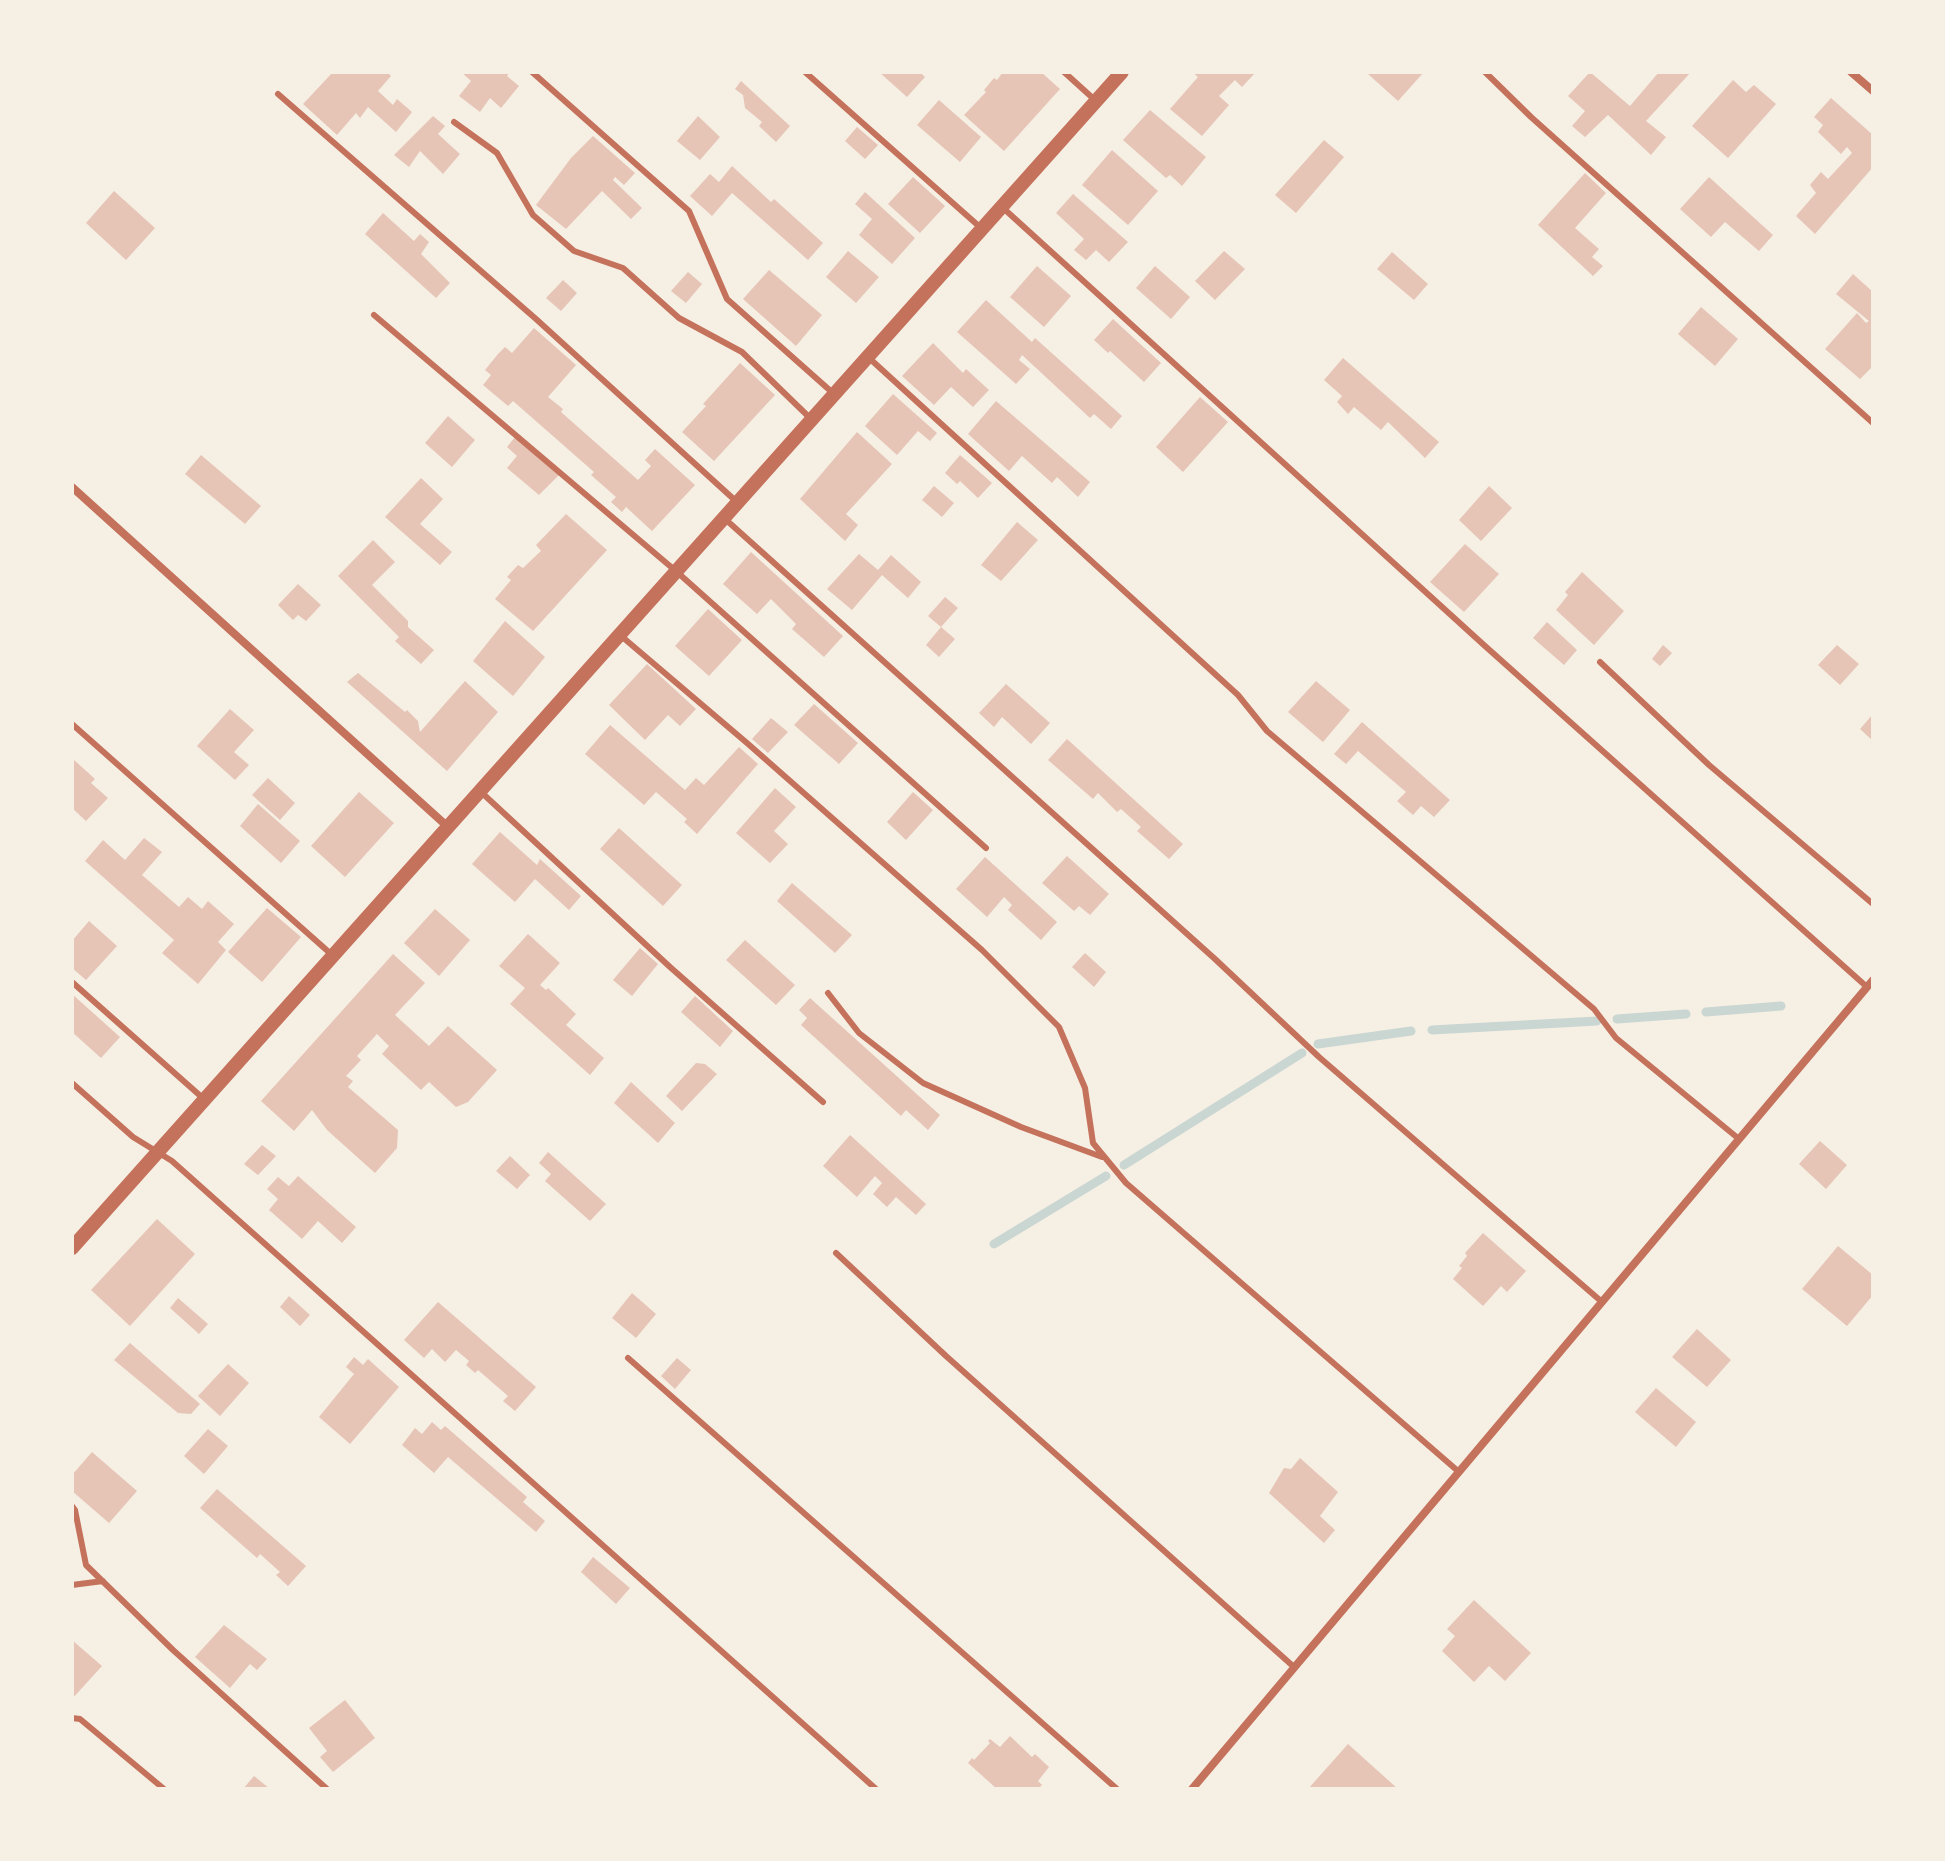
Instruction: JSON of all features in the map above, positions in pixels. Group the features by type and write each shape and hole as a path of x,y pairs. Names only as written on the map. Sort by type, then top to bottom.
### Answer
{"street":[{"path":"72,1248 1122,72"},
{"path":"1851,72 1873,91"},
{"path":"72,487 449,828"},
{"path":"1192,1789 1870,983"}],"lane":[{"path":"532,72 689,211 727,299 835,395"},
{"path":"805,72 981,228"},
{"path":"1064,72 1096,101"},
{"path":"1485,72 1531,117 1873,423"},
{"path":"278,94 536,319 738,503"},
{"path":"454,122 497,153 533,215 574,251 623,268 679,318 742,352 812,420"},
{"path":"1001,206 1508,667 1870,983"},
{"path":"374,315 677,572 986,848"},
{"path":"868,357 1033,511 1238,695 1267,731 1594,1009 1616,1038 1739,1139"},
{"path":"724,518 1215,959 1319,1057 1602,1302"},
{"path":"620,635 982,950 1059,1027 1085,1088 1093,1143 1126,1183 1459,1472"},
{"path":"1600,662 1709,765 1873,904"},
{"path":"72,724 334,957"},
{"path":"481,792 670,967 823,1102"},
{"path":"72,982 205,1100"},
{"path":"828,993 859,1033 923,1083 1021,1127 1105,1158"},
{"path":"72,1083 133,1137 172,1161 876,1789"},
{"path":"836,1253 946,1356 1294,1667"},
{"path":"628,1358 1117,1789"},
{"path":"72,1506 86,1565 173,1650 327,1789"},
{"path":"72,1585 103,1581"},
{"path":"72,1718 80,1719 164,1789"}],"building":[{"path":"333,72 387,72 391,76 378,91 393,105 397,99 412,112 396,132 368,107 360,118 356,113 337,135 303,104"},
{"path":"461,72 510,72 507,76 519,86 501,108 490,98 480,112 459,96 471,81"},
{"path":"879,72 920,72 925,77 907,97"},
{"path":"1003,72 1041,72 1060,89 1004,151 964,115 986,92 984,90 994,78 997,80"},
{"path":"1192,72 1256,72 1242,87 1235,80 1219,96 1229,105 1202,136 1170,109 1198,77"},
{"path":"1424,72 1398,101 1368,74"},
{"path":"1590,72 1630,106 1659,72 1691,72 1646,121 1666,137 1651,155 1608,115 1585,137 1572,126 1585,111 1568,96"},
{"path":"1733,80 1746,92 1754,85 1776,104 1728,158 1692,126"},
{"path":"741,81 790,126 776,142 759,126 762,122 745,108 743,95 735,89"},
{"path":"1831,98 1873,135 1873,167 1815,234 1796,216 1816,193 1810,185 1821,172 1828,179 1852,153 1847,147 1841,154 1818,132 1823,125 1814,117"},
{"path":"939,100 981,137 960,162 917,125"},
{"path":"1150,110 1206,157 1182,186 1170,175 1166,178 1123,140"},
{"path":"433,116 445,126 438,134 460,154 443,174 420,151 409,167 394,155"},
{"path":"698,116 720,137 700,160 677,141"},
{"path":"857,127 878,145 865,159 845,141"},
{"path":"593,136 635,173 624,185 615,177 613,180 642,208 631,219 602,191 566,229 536,205 571,158"},
{"path":"1324,140 1344,157 1296,213 1275,195"},
{"path":"1112,150 1158,191 1128,225 1082,185"},
{"path":"732,166 823,243 808,260 732,193 712,216 690,196 710,174 719,182"},
{"path":"1585,173 1606,193 1575,228 1599,249 1592,257 1603,266 1593,276 1538,225"},
{"path":"913,177 945,206 920,233 888,204"},
{"path":"1709,177 1773,235 1759,251 1725,222 1711,237 1680,209"},
{"path":"114,191 155,228 126,260 86,223"},
{"path":"865,192 915,238 892,264 859,235 872,219 855,204"},
{"path":"1073,194 1128,242 1109,262 1096,250 1086,260 1074,250 1084,239 1056,213"},
{"path":"383,213 414,241 420,234 429,242 421,254 450,283 436,298 365,234"},
{"path":"848,251 879,277 856,303 826,277"},
{"path":"1224,251 1245,269 1215,300 1195,281"},
{"path":"1392,252 1428,284 1414,300 1377,269"},
{"path":"1037,266 1071,296 1044,327 1010,297"},
{"path":"1155,266 1190,297 1171,319 1136,288"},
{"path":"769,270 822,315 796,346 743,299"},
{"path":"688,272 702,284 686,303 671,291"},
{"path":"1853,274 1873,292 1873,366 1860,379 1825,349 1857,313 1866,323 1869,321 1836,294"},
{"path":"563,280 577,293 561,311 546,298"},
{"path":"986,300 1032,342 1035,338 1122,416 1111,429 1094,414 1090,418 1022,355 1019,360 1030,369 1016,384 957,332"},
{"path":"1701,307 1738,339 1715,366 1678,334"},
{"path":"1113,319 1161,363 1144,382 1094,340"},
{"path":"534,328 576,365 548,397 563,409 561,412 638,480 651,466 645,460 655,449 695,485 652,531 626,507 622,512 611,502 616,497 591,475 594,472 513,401 508,406 483,385 491,375 485,370 498,354 505,347 512,353"},
{"path":"933,343 963,373 966,369 989,390 973,407 951,387 934,405 902,376"},
{"path":"1343,358 1439,442 1425,458 1388,422 1381,430 1354,407 1348,414 1337,402 1342,396 1324,380"},
{"path":"740,363 775,395 714,461 682,432"},
{"path":"893,394 937,433 930,441 918,431 897,455 865,426"},
{"path":"1200,397 1228,422 1183,472 1156,447"},
{"path":"996,401 1090,482 1078,497 1057,477 1052,483 1022,456 1009,471 968,434"},
{"path":"448,416 475,440 452,467 425,443"},
{"path":"857,432 892,464 846,514 858,525 845,541 800,499"},
{"path":"515,437 559,475 539,495 507,468 517,456 507,447"},
{"path":"201,455 261,506 245,524 185,474"},
{"path":"960,455 992,483 978,498 960,481 957,484 945,473"},
{"path":"421,478 443,499 420,524 452,552 440,565 385,517"},
{"path":"934,486 954,503 942,517 922,500"},
{"path":"1489,486 1512,508 1481,541 1459,520"},
{"path":"566,514 607,550 533,631 495,599 511,580 507,577 518,565 523,568 541,551 536,545"},
{"path":"1017,522 1038,540 1001,581 981,565"},
{"path":"373,540 395,562 372,585 408,621 408,627 434,650 421,664 395,641 399,637 338,576"},
{"path":"1465,544 1499,574 1464,612 1430,582"},
{"path":"751,552 843,636 824,657 792,629 796,624 771,599 757,614 723,584"},
{"path":"859,554 878,570 891,555 921,582 908,598 882,575 852,610 827,589"},
{"path":"1582,572 1624,611 1594,645 1556,610 1568,595 1565,592"},
{"path":"298,584 321,605 306,621 298,615 293,620 278,605"},
{"path":"945,597 958,608 941,627 928,616"},
{"path":"708,609 742,640 709,676 675,646"},
{"path":"505,621 545,657 513,696 473,661"},
{"path":"1547,622 1577,650 1564,665 1533,638"},
{"path":"941,627 955,639 939,657 926,645"},
{"path":"1663,645 1672,653 1660,666 1652,659"},
{"path":"1837,645 1859,664 1840,685 1818,665"},
{"path":"647,664 696,709 680,726 668,715 645,740 609,705"},
{"path":"358,673 405,712 407,710 418,721 420,732 465,681 498,712 447,771 347,682"},
{"path":"1316,681 1350,710 1323,742 1288,712"},
{"path":"1006,684 1050,723 1031,744 1002,717 994,727 979,713"},
{"path":"814,704 858,743 839,764 794,725"},
{"path":"230,709 254,730 234,752 249,765 235,780 197,746"},
{"path":"1873,714 1873,741 1860,729"},
{"path":"771,718 788,732 768,753 752,739"},
{"path":"1362,722 1450,800 1434,817 1421,806 1413,815 1397,801 1406,792 1358,751 1346,764 1334,754"},
{"path":"610,725 685,790 696,778 704,785 739,747 758,764 697,834 684,822 687,819 656,792 644,805 585,754"},
{"path":"1067,739 1183,844 1169,859 1137,831 1141,827 1121,809 1117,812 1098,793 1093,799 1048,760"},
{"path":"73,759 95,779 91,783 108,798 86,821 72,808"},
{"path":"268,778 295,803 280,820 252,795"},
{"path":"775,788 796,807 774,831 788,844 770,863 736,833"},
{"path":"359,792 394,823 345,877 311,846"},
{"path":"913,792 933,810 906,840 887,822"},
{"path":"258,804 300,841 281,863 240,826"},
{"path":"619,828 682,885 663,906 600,849"},
{"path":"500,832 537,865 540,859 581,896 569,910 535,879 515,902 472,864"},
{"path":"144,838 162,852 142,875 179,907 188,897 202,909 208,901 234,924 218,942 226,950 198,984 162,953 174,940 85,861 103,840 125,860"},
{"path":"1067,856 1109,894 1090,915 1079,906 1074,911 1042,883"},
{"path":"985,857 1057,922 1041,940 1008,910 1012,905 1004,897 987,917 956,889"},
{"path":"792,883 852,935 835,953 777,901"},
{"path":"267,908 301,937 262,982 228,952"},
{"path":"435,909 470,940 439,976 404,943"},
{"path":"89,921 117,946 86,980 72,968 72,941"},
{"path":"528,934 560,963 540,985 546,990 548,988 576,1014 566,1025 604,1058 590,1075 510,1004 525,988 499,966"},
{"path":"745,940 795,985 776,1005 726,960"},
{"path":"640,948 658,964 632,996 613,980"},
{"path":"1085,953 1106,972 1094,987 1072,967"},
{"path":"393,954 425,983 395,1015 429,1046 448,1026 497,1070 468,1102 456,1107 429,1082 421,1090 382,1054 389,1046 377,1034 357,1056 361,1060 346,1076 353,1081 348,1087 398,1130 397,1148 375,1173 327,1130 312,1110 294,1131 261,1101"},
{"path":"72,994 120,1037 101,1058 72,1032"},
{"path":"695,996 733,1031 720,1047 681,1012"},
{"path":"810,998 940,1115 928,1130 906,1110 901,1116 801,1025 807,1018 799,1010"},
{"path":"696,1063 705,1064 717,1074 682,1111 666,1096"},
{"path":"631,1082 675,1123 658,1143 614,1103"},
{"path":"850,1135 926,1204 916,1215 896,1197 887,1207 873,1194 882,1183 875,1176 857,1197 823,1166"},
{"path":"1820,1141 1847,1165 1826,1189 1799,1164"},
{"path":"262,1145 276,1156 258,1175 244,1164"},
{"path":"548,1152 606,1204 590,1221 545,1181 551,1174 539,1163"},
{"path":"510,1156 530,1175 517,1189 496,1171"},
{"path":"298,1176 356,1227 342,1243 318,1221 302,1239 269,1210 278,1199 267,1189 278,1177 289,1186"},
{"path":"157,1219 195,1254 130,1326 91,1290"},
{"path":"1483,1233 1526,1271 1507,1292 1501,1286 1483,1306 1453,1279 1462,1268 1459,1266 1467,1256 1465,1253"},
{"path":"1838,1246 1873,1275 1873,1295 1847,1326 1802,1289"},
{"path":"632,1293 656,1314 636,1338 612,1318"},
{"path":"289,1296 310,1315 300,1326 280,1307"},
{"path":"178,1298 208,1324 199,1334 170,1308"},
{"path":"438,1302 536,1387 515,1411 503,1401 508,1396 478,1370 475,1373 466,1365 469,1361 456,1350 445,1362 432,1349 424,1358 404,1340"},
{"path":"1697,1329 1731,1360 1707,1387 1672,1357"},
{"path":"130,1343 200,1404 191,1414 178,1413 114,1360"},
{"path":"354,1357 363,1365 368,1359 399,1387 350,1444 319,1417 354,1374 346,1367"},
{"path":"677,1358 691,1370 675,1389 661,1376"},
{"path":"228,1364 249,1383 220,1416 198,1396"},
{"path":"1656,1388 1696,1422 1676,1447 1635,1412"},
{"path":"432,1422 441,1430 445,1426 527,1497 523,1502 545,1521 536,1532 448,1457 434,1473 402,1445 415,1428 422,1434"},
{"path":"208,1429 228,1446 204,1474 184,1456"},
{"path":"92,1452 137,1491 109,1523 72,1491 72,1475"},
{"path":"1300,1458 1338,1492 1320,1516 1335,1530 1324,1543 1269,1493 1284,1468 1291,1469"},
{"path":"217,1489 306,1566 288,1586 276,1575 280,1572 260,1554 257,1558 200,1508"},
{"path":"593,1557 630,1588 616,1604 581,1572"},
{"path":"1474,1600 1531,1653 1505,1681 1489,1666 1474,1682 1442,1651 1455,1636 1447,1629"},
{"path":"224,1625 267,1659 257,1670 250,1664 230,1688 195,1657"},
{"path":"72,1640 102,1666 72,1699"},
{"path":"345,1700 375,1738 333,1772 320,1757 327,1751 309,1728"},
{"path":"1010,1736 1032,1757 1035,1754 1049,1767 1038,1781 1042,1785 1038,1789 997,1789 968,1763 990,1743 990,1739 1000,1747"},
{"path":"1348,1744 1398,1789 1308,1789"},
{"path":"254,1776 259,1780 270,1789 243,1789"}],"waterway":[{"path":"1706,1012 1781,1006"},
{"path":"1617,1019 1686,1014"},
{"path":"1432,1030 1597,1021"},
{"path":"1318,1044 1411,1031"},
{"path":"1124,1165 1302,1053"},
{"path":"994,1244 1106,1176"}]}
